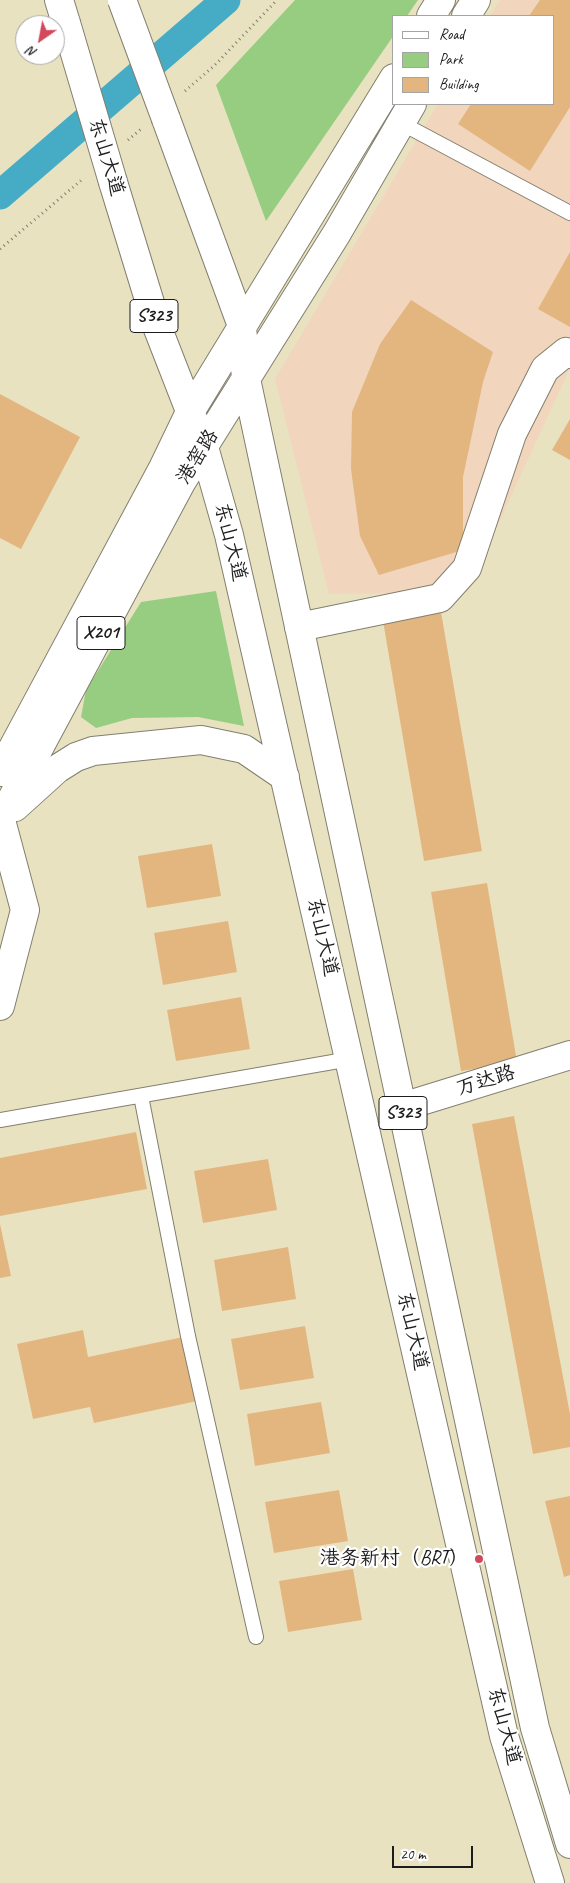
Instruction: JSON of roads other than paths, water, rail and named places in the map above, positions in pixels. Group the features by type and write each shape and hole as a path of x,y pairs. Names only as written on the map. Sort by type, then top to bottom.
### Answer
{"main road":[{"name":"东山大道","path":"122,0 242,326 246,379 535,1728 570,1844"},
{"path":"432,15 441,0"},
{"path":"467,15 476,0"},
{"name":"东山大道","path":"62,11 158,329 204,447 229,536 504,1736 550,1883"},
{"name":"港窑路","path":"0,772 163,468 190,412 392,81"},
{"name":"港窑路","path":"0,820 182,481 337,233 406,113"},
{"path":"299,627 440,598 467,568 512,434 545,369 566,352 570,354"},
{"path":"0,1006 25,910 0,820 57,769 76,757 93,751 201,740 244,750 285,777"},
{"name":"万达路","path":"402,1107 570,1055"}],"lane":[{"path":"406,113 570,213"},
{"path":"0,1120 350,1059"},
{"path":"141,1096 188,1336 256,1638"}],"waterway":[{"path":"0,195 226,0"}],"place":[{"name":"港务新村（BRT）","path":"479,1559"}]}
